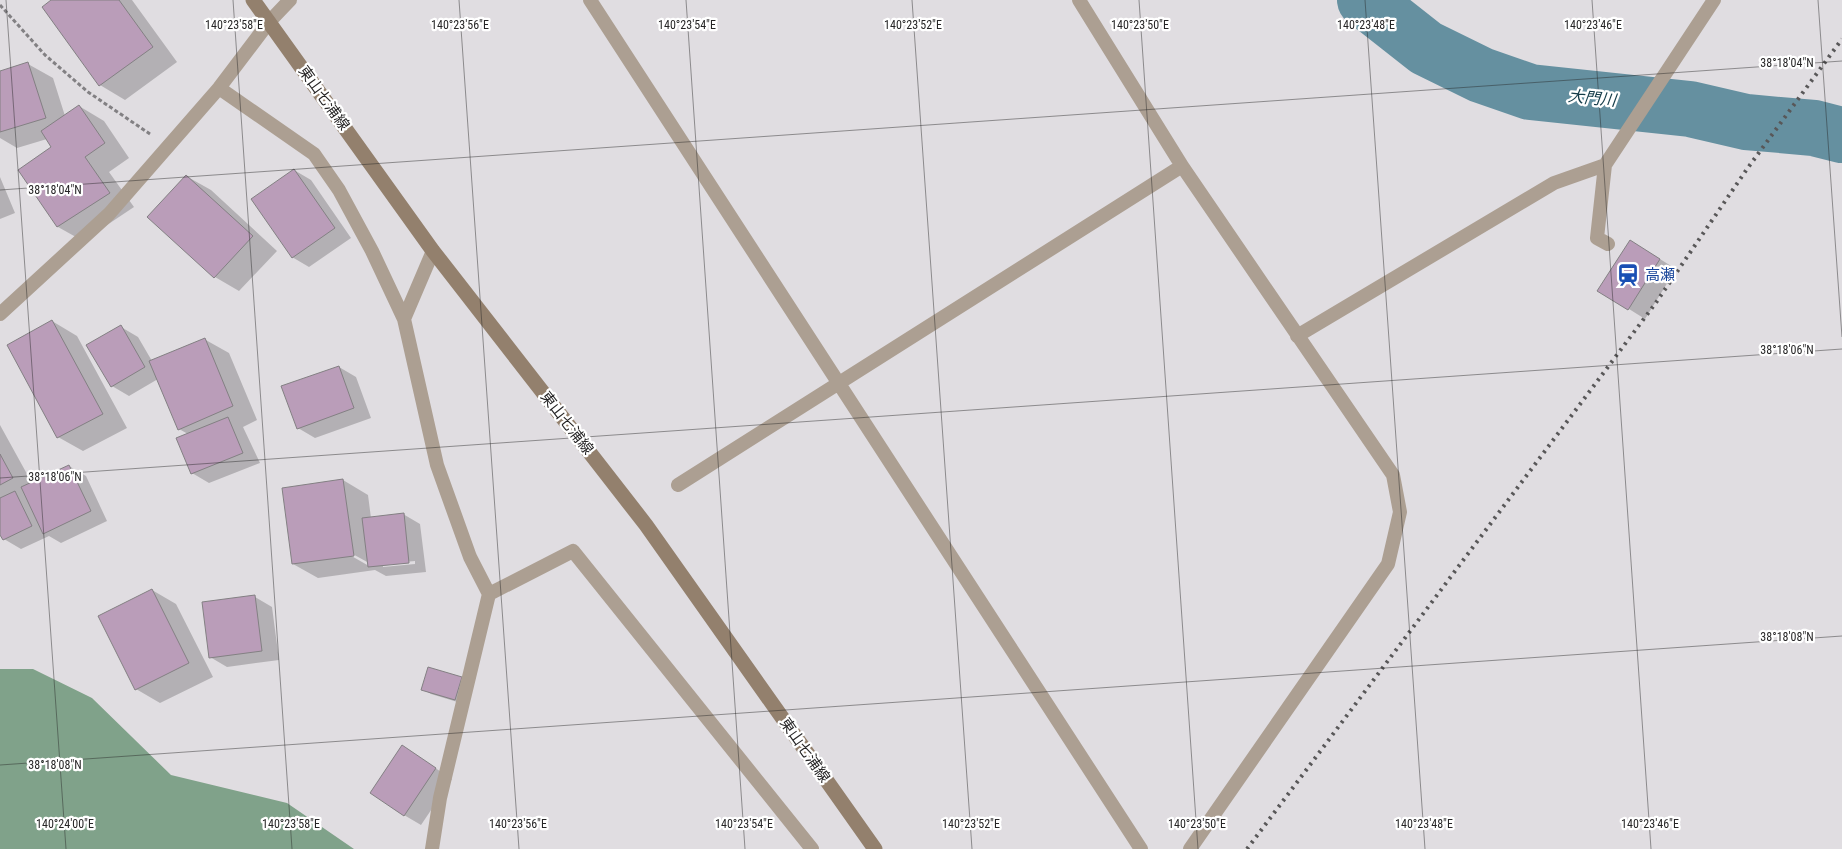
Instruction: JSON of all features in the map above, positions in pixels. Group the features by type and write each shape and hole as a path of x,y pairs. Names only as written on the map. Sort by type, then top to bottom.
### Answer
{"main road":[{"name":"東山七浦線","path":"253,0 433,251 646,525 875,849"}],"lane":[{"path":"0,314 110,214 219,88 269,22 290,0"},
{"path":"590,0 837,384 1141,849"},
{"path":"1079,0 1182,166 1393,474 1400,512 1388,564 1190,849"},
{"path":"1608,244 1597,238 1605,165 1665,77 1714,0"},
{"path":"219,88 314,154 338,190 372,252 404,319 437,465 470,557 489,594 440,798 432,849"},
{"path":"1298,336 1554,183 1605,165"},
{"path":"678,485 1182,166"},
{"path":"404,319 433,251"},
{"path":"489,594 573,551 812,849"}],"path":[{"path":"0,5 45,55 88,92 169,147"}],"green space":[{"path":"0,669 33,669 92,698 171,775 287,803 354,849 0,849"}],"building":[{"path":"51,0 119,0 153,47 99,86 42,7"},
{"path":"28,62 46,118 0,132 0,71"},
{"path":"79,105 105,143 85,157 110,193 57,227 18,170 51,147 41,131"},
{"path":"294,169 335,228 292,258 251,199"},
{"path":"186,175 253,236 214,278 147,217"},
{"path":"1630,240 1660,259 1628,310 1597,291"},
{"path":"52,320 103,414 57,438 7,345"},
{"path":"121,325 145,367 111,387 86,345"},
{"path":"205,338 233,406 178,430 149,361"},
{"path":"339,366 354,408 297,429 281,386"},
{"path":"228,417 243,453 191,474 176,438"},
{"path":"0,454 13,478 0,485"},
{"path":"69,465 91,511 43,534 21,487"},
{"path":"343,479 354,556 292,564 282,488"},
{"path":"15,491 32,526 3,540 0,535 0,498"},
{"path":"404,513 409,563 368,567 362,518"},
{"path":"152,589 189,663 135,690 98,616"},
{"path":"255,595 262,651 209,658 202,602"},
{"path":"428,667 462,677 455,700 421,690"},
{"path":"402,745 436,768 404,816 370,793"}],"waterway":[{"name":"大門川","path":"1365,0 1426,48 1481,75 1530,92 1690,109 1746,122 1814,128 1842,135"}],"railway":[{"path":"1247,849 1655,304 1747,169 1842,39"}],"place":[{"name":"高瀬","path":"1628,275"}]}
